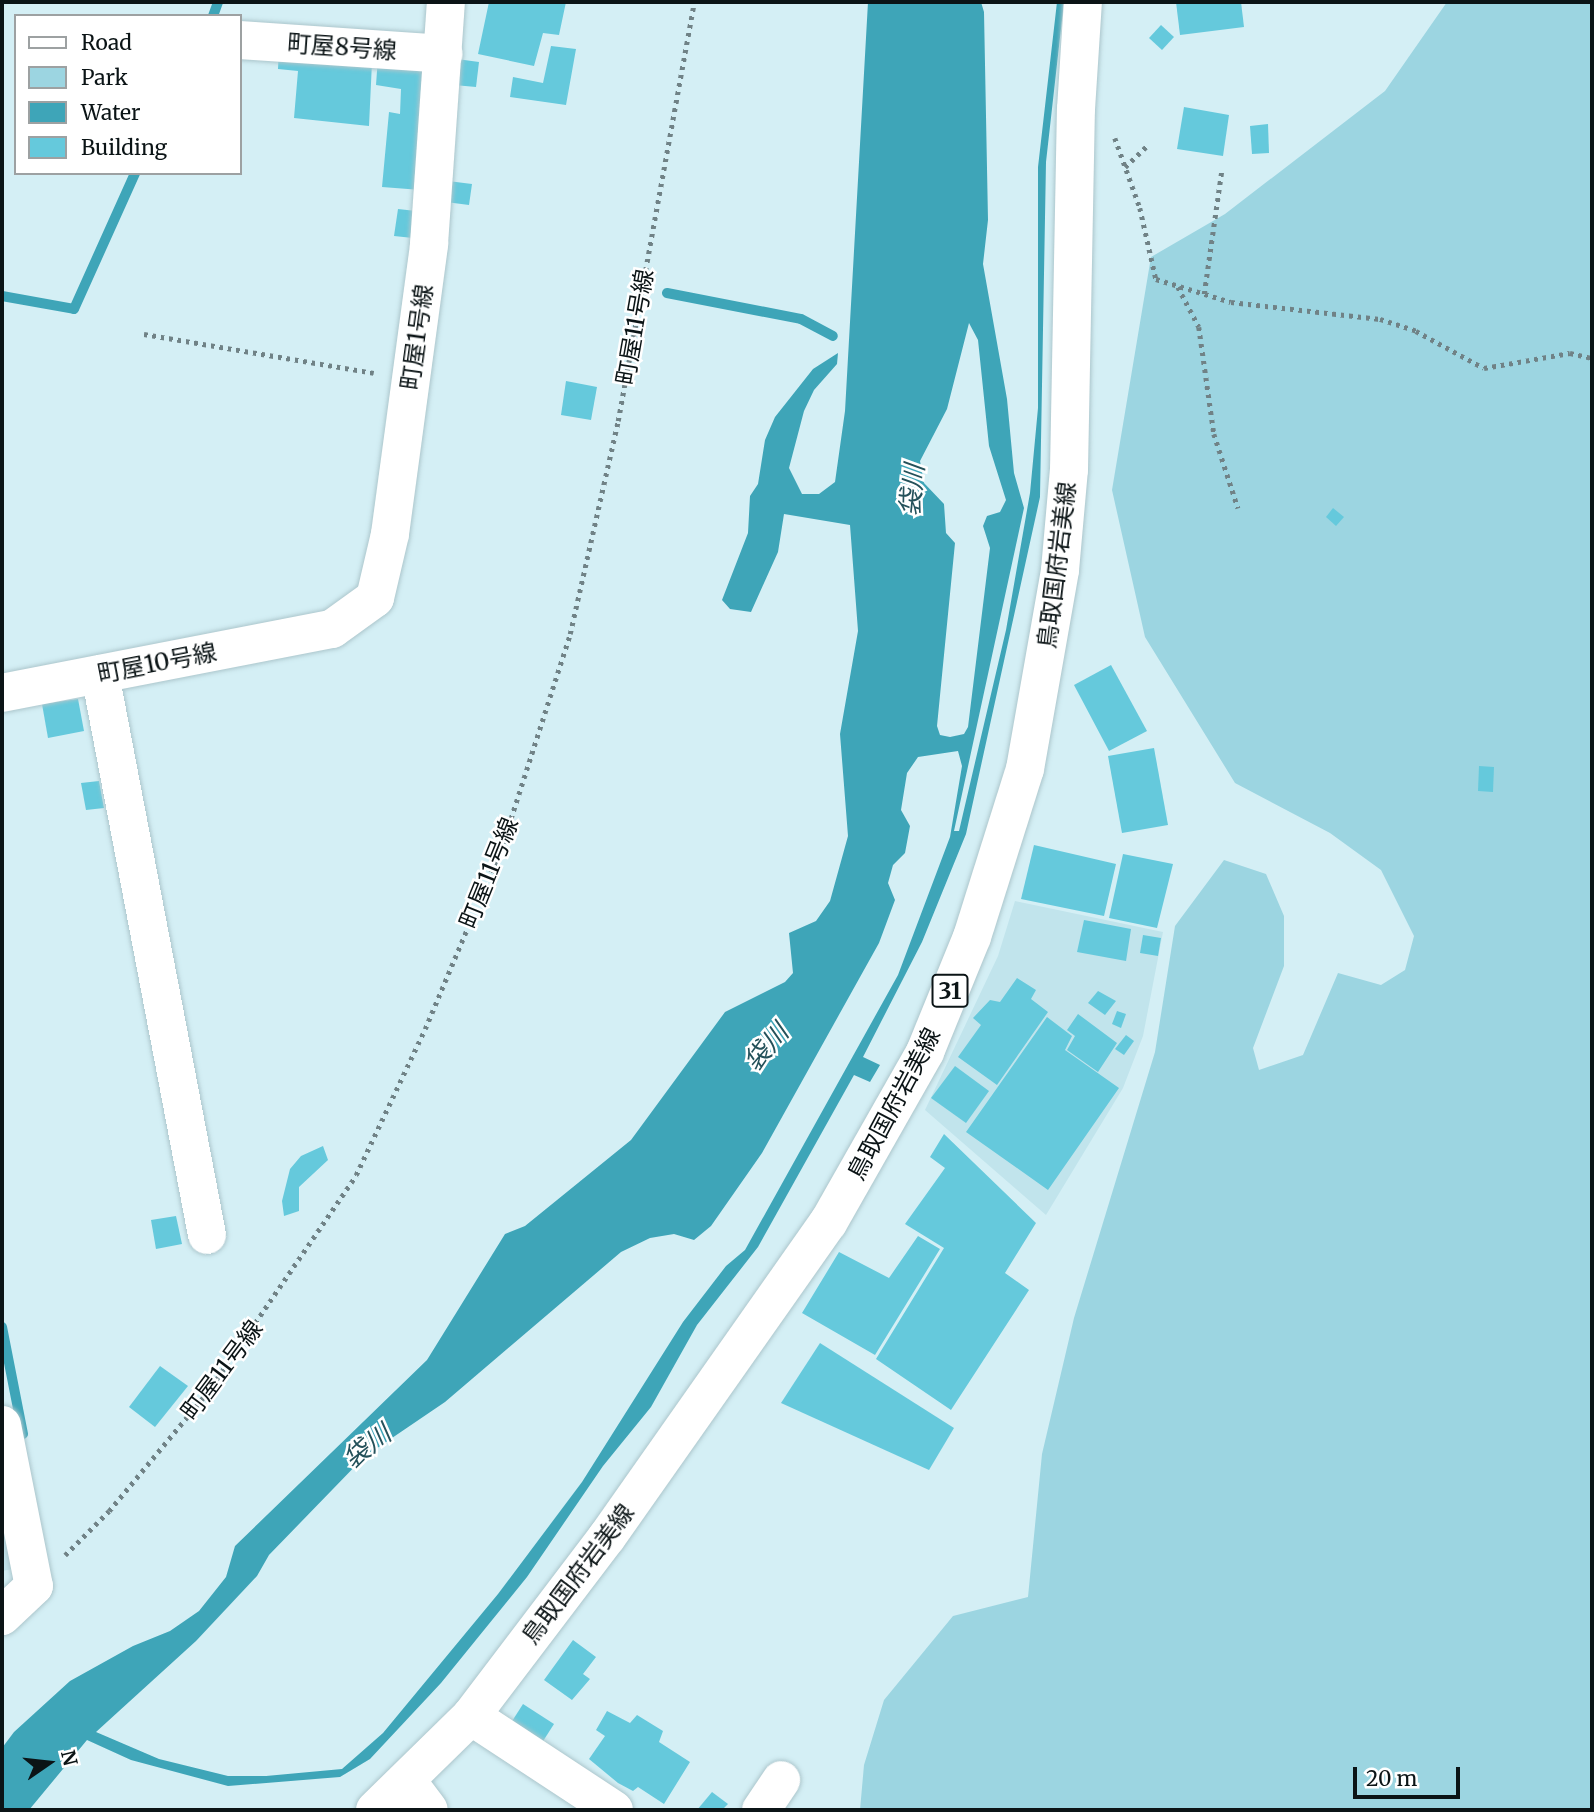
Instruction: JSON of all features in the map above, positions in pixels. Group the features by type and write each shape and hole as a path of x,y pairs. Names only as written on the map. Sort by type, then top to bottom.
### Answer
{"street":[{"name":"町屋1号線","path":"312,633 332,629 375,598 390,534 429,244 446,2"},
{"name":"鳥取国府岩美線","path":"375,1810 418,1796 471,1716 607,1537 828,1223 925,1052 972,937 1024,769 1060,569 1069,470 1076,109 1083,2"},
{"name":"町屋8号線","path":"242,40 444,54"},
{"name":"町屋10号線","path":"2,693 312,633"},
{"path":"100,674 207,1235"},
{"path":"2,1425 34,1586 2,1616"},
{"path":"471,1716 614,1810"}],"path":[{"name":"町屋11号線","path":"34,1586 109,1511 207,1393 273,1304 356,1175 425,1029 492,868 573,621 618,421 694,2"},
{"path":"1076,109 1108,121 1140,208 1156,279 1245,304 1380,319 1416,331 1484,368 1570,353 1592,358"},
{"path":"1125,167 1147,146"},
{"path":"1204,294 1222,167"},
{"path":"1178,286 1199,327 1214,433 1238,508"},
{"path":"144,334 411,380"}],"shaded area":[{"path":"1015,901 1163,932 1143,1036 1123,1088 1046,1215 925,1110 998,956"},
{"path":"2,1485 13,1569 2,1571"}],"green space":[{"path":"1447,2 1592,2 1592,1810 860,1810 864,1765 884,1700 953,1616 1028,1597 1042,1454 1074,1318 1155,1052 1175,926 1224,860 1266,874 1284,916 1284,966 1253,1048 1259,1070 1303,1055 1338,973 1381,985 1405,970 1414,936 1381,870 1330,833 1235,783 1145,637 1112,490 1151,257 1225,214 1385,91"}],"water":[{"name":"袋川","path":"868,2 981,2 984,12 988,220 983,264 1007,399 1014,473 1024,508 954,831 959,831 1006,630 1030,493 1038,408 1038,167 1057,2 1064,2 1046,162 1040,497 966,834 922,942 863,1057 880,1065 870,1082 854,1075 758,1247 697,1325 651,1407 603,1466 527,1577 441,1683 370,1759 340,1777 228,1786 131,1760 87,1740 29,1810 2,1810 2,1748 14,1732 70,1681 133,1646 170,1631 199,1611 226,1577 235,1546 427,1360 505,1234 525,1226 631,1140 725,1012 785,982 793,973 789,933 816,921 830,901 848,836 840,734 858,631 850,525 784,514 778,552 751,612 730,609 722,600 748,533 750,496 758,484 765,440 775,417 813,369 838,353 837,364 814,390 804,411 789,468 802,494 819,494 835,482 845,411","holes":["969,323 978,340 989,446 1006,500 1000,512 987,516 983,526 990,548 968,727 964,734 950,737 940,735 937,726 955,543 946,533 944,504 924,483 920,461 947,409","958,751 962,766 950,837 898,975 745,1250 726,1266 683,1322 582,1482 498,1594 383,1733 342,1769 266,1776 228,1776 159,1759 96,1732 196,1641 257,1576 269,1555 364,1457 445,1402 621,1252 650,1238 674,1234 694,1240 711,1226 762,1153 879,943 895,900 888,883 893,865 905,853 910,826 901,810 907,773 918,757"]}],"building":[{"path":"489,2 566,2 559,35 543,33 534,66 478,54"},
{"path":"1176,2 1241,2 1244,27 1180,35"},
{"path":"1161,25 1174,37 1162,50 1149,38"},
{"path":"551,46 576,49 566,105 510,97 513,77 543,83"},
{"path":"279,47 372,62 369,126 294,118 298,71 278,69"},
{"path":"378,57 433,63 421,190 382,187 389,112 400,114 401,89 376,85"},
{"path":"457,59 479,62 476,87 454,85"},
{"path":"1184,107 1229,115 1223,156 1177,149"},
{"path":"1268,124 1269,153 1252,154 1250,126"},
{"path":"448,181 472,184 469,205 446,202"},
{"path":"398,209 416,211 413,238 394,236"},
{"path":"566,381 597,387 591,420 561,415"},
{"path":"1333,508 1344,517 1336,526 1326,517"},
{"path":"1111,665 1147,731 1109,751 1074,685"},
{"path":"78,699 84,731 48,738 42,704"},
{"path":"1154,748 1168,825 1122,833 1108,756"},
{"path":"1479,766 1494,767 1493,792 1478,791"},
{"path":"99,781 104,808 86,810 81,783"},
{"path":"1034,845 1116,864 1104,916 1021,899"},
{"path":"1123,854 1173,864 1157,928 1109,918"},
{"path":"1084,920 1131,929 1126,961 1077,952"},
{"path":"1143,935 1161,938 1158,956 1140,953"},
{"path":"1017,978 1036,990 1031,999 1048,1012 997,1085 958,1057 981,1025 973,1018 990,1000 1000,1002"},
{"path":"1098,991 1116,1001 1105,1015 1088,1003"},
{"path":"1117,1011 1126,1014 1121,1028 1112,1024"},
{"path":"1078,1014 1117,1043 1098,1072 1067,1050 1075,1036 1067,1030"},
{"path":"1047,1017 1072,1036 1065,1050 1119,1088 1048,1190 966,1132"},
{"path":"1126,1035 1134,1041 1124,1055 1115,1049"},
{"path":"955,1066 989,1091 966,1123 931,1098"},
{"path":"944,1134 1036,1223 1005,1273 1029,1290 951,1410 876,1359 944,1248 905,1224 945,1168 930,1157"},
{"path":"323,1146 328,1160 299,1187 299,1211 284,1216 282,1201 290,1169 301,1156"},
{"path":"176,1216 182,1244 156,1249 151,1220"},
{"path":"918,1236 940,1249 875,1355 802,1313 839,1252 889,1278"},
{"path":"820,1343 954,1428 929,1470 781,1403"},
{"path":"160,1366 188,1386 155,1427 129,1407"},
{"path":"573,1640 596,1657 583,1674 590,1679 572,1700 544,1680"},
{"path":"523,1704 554,1724 538,1749 507,1729"},
{"path":"607,1711 630,1723 637,1715 663,1731 659,1742 690,1762 664,1804 638,1787 633,1791 618,1783 589,1759 605,1736 596,1730"},
{"path":"712,1792 728,1804 722,1810 697,1810"}],"waterway":[{"path":"214,14 218,2"},
{"path":"2,296 74,309 134,175"},
{"path":"667,293 801,319 833,336"},
{"path":"2,1327 23,1434"}]}
